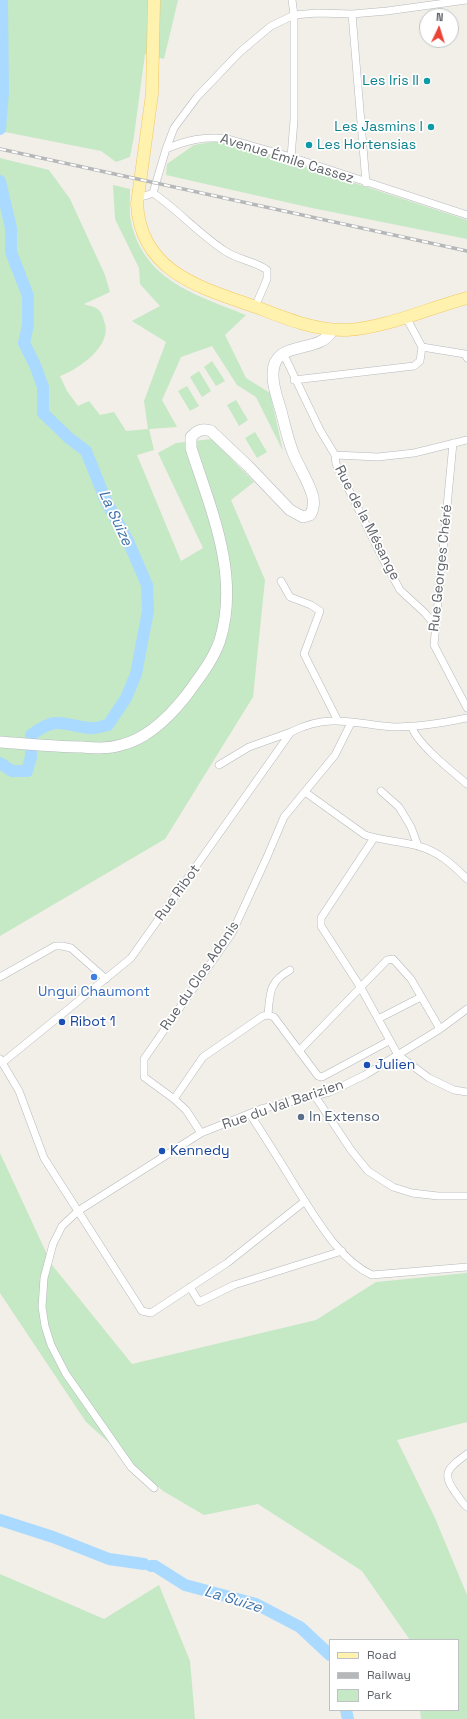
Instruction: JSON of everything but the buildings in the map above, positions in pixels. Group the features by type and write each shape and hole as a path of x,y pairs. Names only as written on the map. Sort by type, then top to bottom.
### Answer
{"main road":[{"path":"154,0 152,94 138,195 138,212 141,227 152,250 162,262 194,284 298,322 332,330 364,328 467,298"},
{"path":"0,742 31,745 105,748 120,746 140,740 179,704 205,671 220,642 226,618 227,580 225,562 219,534 191,448 191,436 195,432 205,429 217,435 294,513 303,517 307,516 312,511 312,495 291,447 274,383 274,364 283,353 320,341 329,336 332,330"}],"street":[{"path":"291,158 294,120 294,15 292,0"},
{"path":"138,195 145,196 152,193 174,128 211,81 240,52 271,26 294,15 317,13 352,14 467,0"},
{"path":"352,14 366,183"},
{"name":"Avenue Émile Cassez","path":"166,149 198,138 228,139 467,215"},
{"path":"152,193 167,203 178,214 224,251 267,270 268,279 255,307"},
{"path":"294,380 414,366 420,361 422,347 406,317"},
{"path":"422,347 466,356"},
{"name":"Rue de la Mésange","path":"283,353 294,380 335,455 336,464 400,590 425,613 435,625"},
{"path":"335,455 378,457 414,452 467,440"},
{"name":"Rue Georges Chéré","path":"453,444 434,645 467,708"},
{"path":"281,582 290,597 310,605 320,611 304,654 338,721"},
{"path":"219,765 249,747 322,722 338,721 376,726 412,727 433,725 467,718"},
{"name":"Rue du Clos Adonis","path":"201,1133 186,1110 174,1099 144,1077 144,1058 232,933 268,857 284,818 335,755 351,723"},
{"path":"412,727 424,744 467,784"},
{"name":"Rue Ribot","path":"1,1061 131,958 291,732"},
{"path":"381,791 399,807 411,827 418,846"},
{"path":"305,792 355,829 374,838 418,846 436,852 467,879"},
{"path":"374,838 321,918 320,926 361,988 398,1055 429,1078 454,1090 467,1092"},
{"path":"0,977 55,946 62,946 71,948 106,979"},
{"path":"299,1051 387,960 393,959 412,980 440,1028"},
{"path":"268,1015 273,984 280,976 290,970"},
{"path":"378,1019 421,997"},
{"name":"Rue du Val Barizien","path":"154,1488 131,1467 66,1374 51,1345 45,1326 42,1307 44,1278 52,1244 62,1226 78,1211 201,1133 261,1109 330,1092 365,1075 440,1028 467,1009"},
{"path":"174,1099 203,1057 263,1016 268,1015 274,1017 318,1076 322,1077 389,1041"},
{"path":"1,1061 19,1091 44,1158 142,1311 151,1313 227,1263 305,1201"},
{"path":"315,1096 351,1150 368,1171 393,1187 412,1193 438,1196 467,1196"},
{"path":"250,1114 323,1229 342,1251 362,1270 372,1275 467,1267"},
{"path":"190,1287 199,1302 234,1285 342,1251"},
{"path":"467,1454 450,1467 447,1477 448,1483 467,1507"}],"green space":[{"path":"0,0 178,0 164,59 145,54 130,157 116,162 101,151 0,131"},
{"path":"217,141 245,147 467,220 467,239 312,208 166,175 167,164 194,145"},
{"path":"0,158 49,170 70,199 105,275 110,292 84,304 96,308 102,314 106,330 104,339 93,355 85,362 68,373 60,376 67,391 78,406 89,401 100,415 114,412 126,431 148,429 144,401 166,342 132,321 160,306 140,284 139,268 115,219 113,185 130,189 130,218 138,242 148,259 161,273 175,284 192,293 246,315 225,335 246,378 270,393 283,451 256,397 237,385 212,346 181,357 162,400 177,427 149,429 154,450 137,455 181,561 203,548 158,453 176,443 212,439 254,482 231,500 265,580 253,697 165,839 0,936"},
{"path":"212,361 225,381 216,386 204,367"},
{"path":"199,371 211,391 202,397 190,377"},
{"path":"187,386 199,406 190,411 178,391"},
{"path":"236,400 248,420 239,426 227,405"},
{"path":"255,432 267,452 257,458 245,438"},
{"path":"0,1153 52,1265 132,1364 316,1320 376,1282 467,1273 467,1422 397,1440 435,1518 467,1595 467,1719 421,1719 420,1711 459,1711 459,1639 409,1639 362,1571 258,1504 204,1515 163,1491 86,1422 0,1293"},
{"path":"0,1574 104,1619 159,1585 190,1661 195,1719 0,1719"}],"waterway":[{"name":"La Suize","path":"0,129 3,92 2,0"},
{"name":"La Suize","path":"0,181 11,228 11,252 28,296 28,325 24,343 35,365 43,387 43,413 69,438 86,451 106,501 129,543 147,585 148,611 136,674 126,698 108,725 96,728 80,727 60,723 48,725 31,735 31,757 27,771 12,771 0,763"},
{"name":"La Suize","path":"0,1520 53,1537 109,1559 144,1564"},
{"name":"La Suize","path":"151,1566 155,1566 185,1585 256,1604 300,1627 329,1654"},
{"name":"La Suize","path":"346,1711 348,1719"}],"railway":[{"path":"0,149 467,251"}],"place":[{"name":"Les Iris II","path":"427,81"},
{"name":"Les Jasmins I","path":"431,127"},
{"name":"Les Hortensias","path":"309,145"},
{"name":"Ungui Chaumont","path":"94,977"},
{"name":"Ribot 1","path":"62,1022"},
{"name":"Julien","path":"367,1065"},
{"name":"In Extenso","path":"301,1117"},
{"name":"Kennedy","path":"162,1151"}]}
